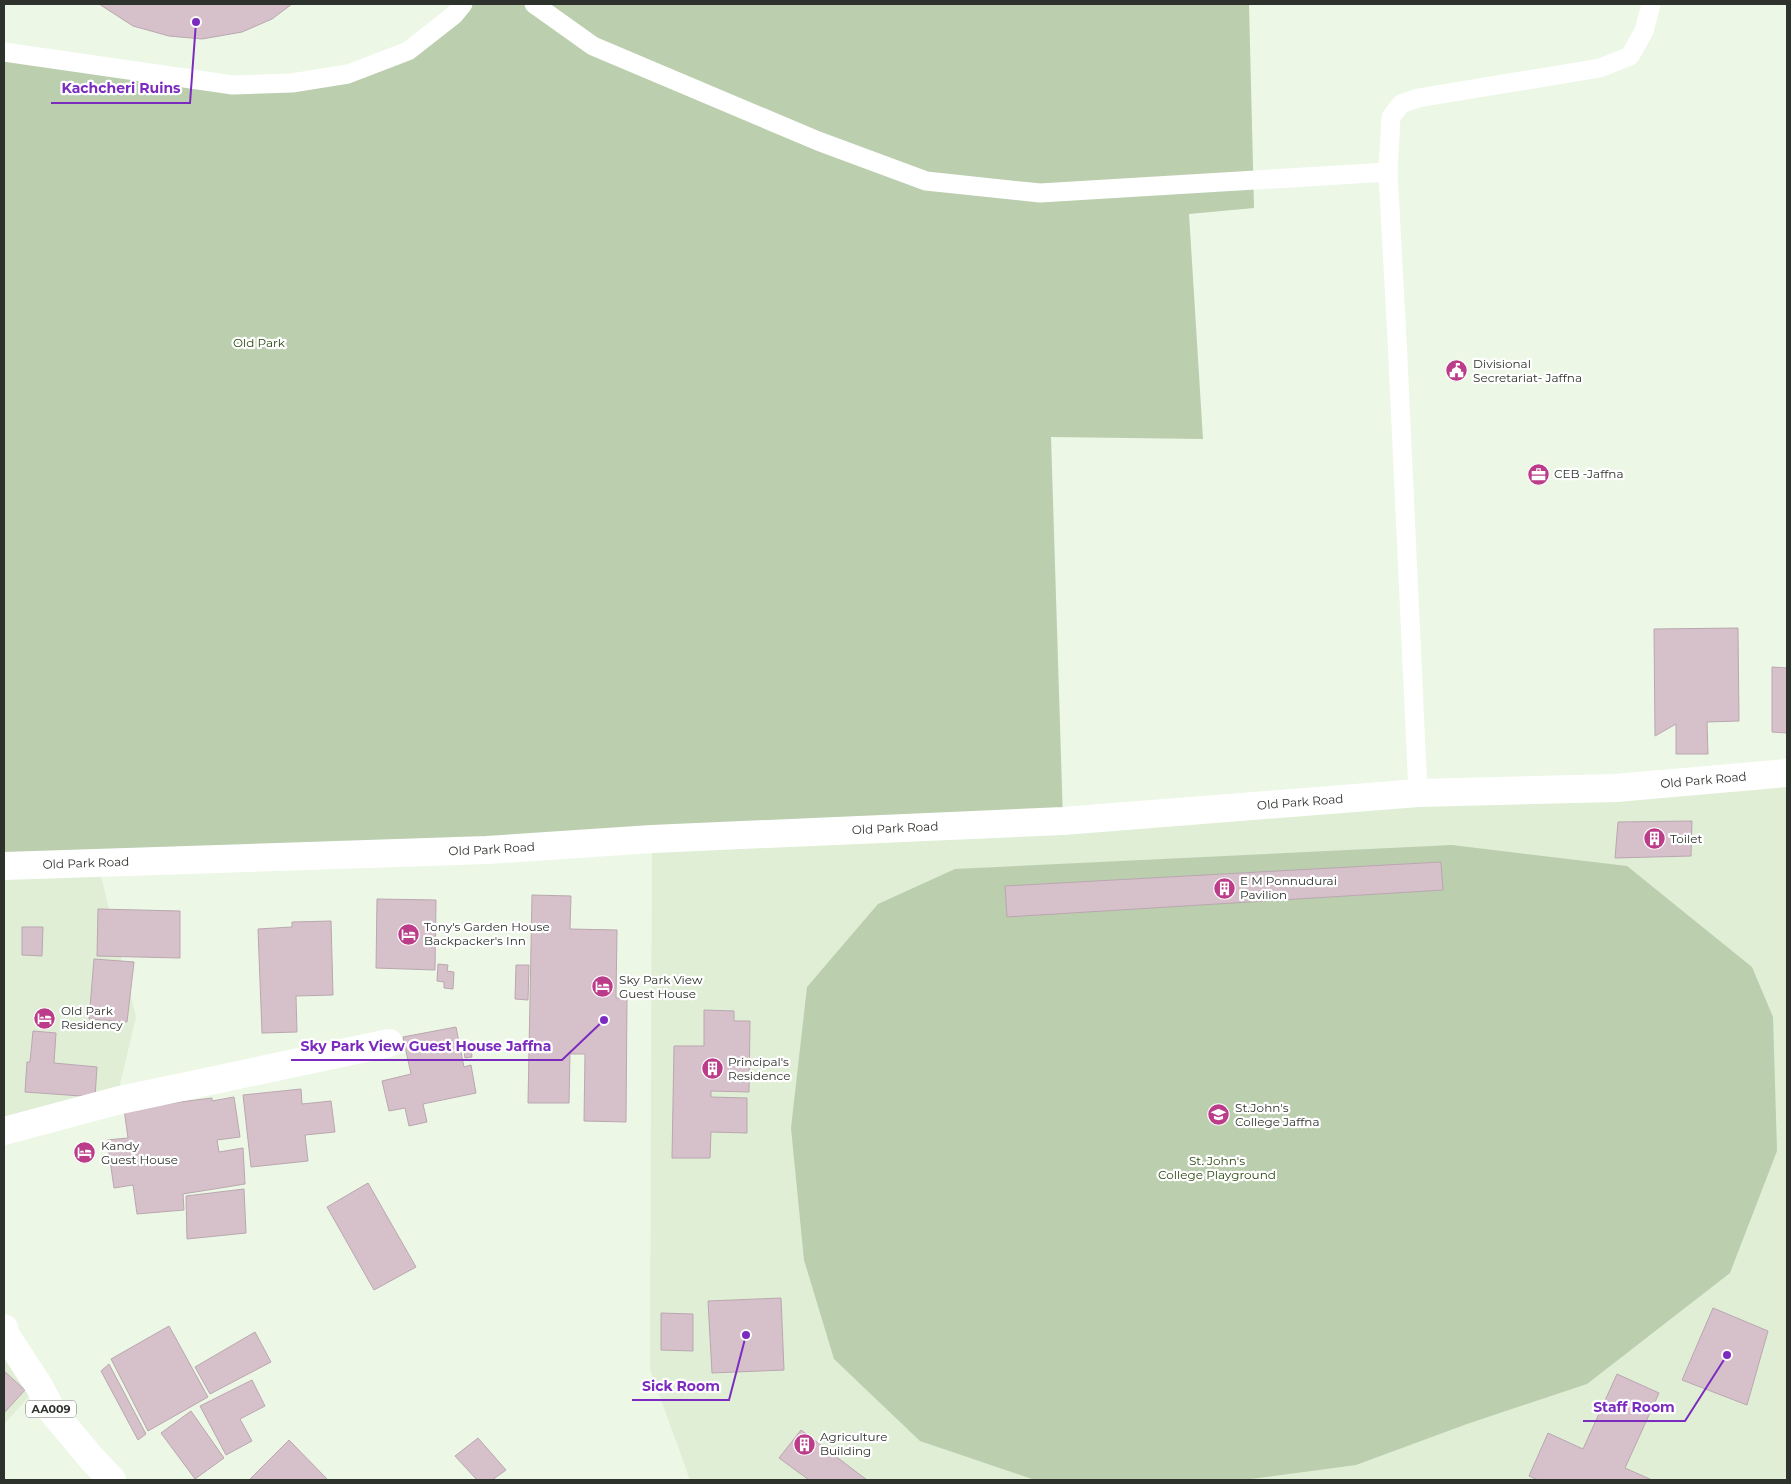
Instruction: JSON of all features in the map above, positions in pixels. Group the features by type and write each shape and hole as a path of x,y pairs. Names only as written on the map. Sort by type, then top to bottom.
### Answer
{"main road":[{"name":"Old Park Road","path":"4,866 487,850 662,838 1064,821 1418,793 1616,788 1787,773"},
{"path":"4,1131 116,1101 389,1043"},
{"name":"AA009","path":"4,1332 52,1411 92,1460 112,1480"}],"lane":[{"path":"4,52 233,85 292,83 348,74 408,51 454,15 463,4"},
{"path":"534,4 593,46 818,141 926,181 1040,193 1388,172"},
{"path":"1418,793 1388,172 1391,117 1401,104 1418,98 1600,68 1630,56 1644,31 1651,4"}],"shaded area":[{"name":"St. John's College Playground","path":"1787,777 1787,1480 690,1480 650,1369 652,839"},
{"path":"98,864 136,1017 116,1101 4,1131 4,866"},
{"path":"4,1335 39,1386 4,1424"}],"green space":[{"name":"Old Park","path":"463,4 1249,4 1254,208 1189,214 1203,439 1051,437 1063,821 4,866 4,52 291,83 408,51"},
{"name":"St. John's College Playground","path":"1452,845 1627,866 1752,967 1773,1017 1777,1151 1730,1273 1587,1384 1467,1424 1356,1465 1243,1480 1035,1480 920,1441 834,1359 804,1260 791,1128 807,987 878,904 955,869"}],"building":[{"path":"99,4 292,4 272,19 242,32 202,39 169,36 133,26"},
{"path":"1738,628 1739,721 1707,722 1708,754 1676,754 1676,724 1655,736 1654,629"},
{"path":"1772,667 1787,668 1787,733 1772,732"},
{"name":"Toilet","path":"1692,821 1691,856 1615,858 1618,822"},
{"name":"E M Ponnudurai Pavilion","path":"1441,862 1443,890 1007,917 1005,886"},
{"path":"532,895 571,896 570,929 617,930 616,998 627,998 626,1122 584,1121 585,1054 570,1054 569,1103 528,1103"},
{"path":"377,899 436,900 435,970 376,968"},
{"path":"98,909 180,911 180,958 97,956"},
{"path":"331,921 333,995 296,996 297,1032 262,1033 258,929 292,927 292,922"},
{"path":"22,927 43,927 42,956 22,955"},
{"path":"94,959 134,962 127,1022 89,1019"},
{"path":"438,964 448,965 447,971 454,972 453,989 444,988 444,982 437,981"},
{"path":"516,965 529,965 528,1000 515,999"},
{"name":"Principal's Residence","path":"704,1010 734,1011 734,1021 750,1021 749,1092 711,1091 711,1097 747,1098 747,1133 711,1132 710,1158 672,1158 674,1046 704,1046"},
{"path":"456,1027 464,1067 471,1065 476,1093 423,1104 427,1122 409,1126 405,1108 389,1111 382,1081 411,1074 403,1037"},
{"path":"33,1031 56,1033 54,1063 97,1067 95,1097 25,1092 27,1062 30,1062"},
{"path":"471,1049 472,1057 465,1058 464,1051"},
{"path":"301,1089 302,1104 331,1101 335,1132 305,1135 308,1161 251,1167 243,1095"},
{"path":"234,1097 240,1137 217,1140 219,1152 243,1148 245,1184 183,1194 184,1210 137,1214 133,1185 114,1188 107,1140 128,1138 124,1109 212,1098 212,1101"},
{"path":"368,1183 416,1267 374,1290 327,1207"},
{"path":"244,1189 246,1233 187,1239 186,1196"},
{"path":"781,1298 784,1370 712,1373 708,1301"},
{"path":"1713,1308 1768,1331 1747,1405 1682,1380"},
{"path":"661,1313 693,1314 693,1351 661,1350"},
{"path":"169,1326 208,1397 148,1431 111,1359"},
{"path":"255,1332 271,1362 210,1394 195,1367"},
{"path":"109,1364 146,1434 138,1440 101,1371"},
{"path":"4,1371 25,1390 4,1413"},
{"path":"1617,1374 1659,1393 1625,1468 1652,1480 1538,1480 1529,1476 1548,1433 1583,1449"},
{"path":"252,1380 265,1406 240,1419 252,1441 226,1455 200,1406"},
{"path":"191,1411 224,1458 195,1479 161,1433"},
{"name":"Agriculture Building","path":"801,1430 867,1480 809,1480 779,1458"},
{"path":"478,1438 506,1470 492,1480 477,1480 455,1456"},
{"path":"289,1440 328,1480 249,1480"}],"place":[{"name":"Kachcheri Ruins","path":"196,22"},
{"name":"Divisional Secretariat- Jaffna","path":"1457,371"},
{"name":"CEB -Jaffna","path":"1538,474"},
{"name":"Toilet","path":"1654,839"},
{"name":"E M Ponnudurai Pavilion","path":"1224,888"},
{"name":"Tony's Garden House Backpacker's Inn","path":"408,934"},
{"name":"Sky Park View Guest House","path":"603,987"},
{"name":"Old Park Residency","path":"45,1018"},
{"name":"Sky Park View Guest House Jaffna","path":"604,1020"},
{"name":"Principal's Residence","path":"712,1069"},
{"name":"St.John's College Jaffna","path":"1219,1115"},
{"name":"Kandy Guest House","path":"85,1153"},
{"name":"Sick Room","path":"746,1335"},
{"name":"Staff Room","path":"1727,1355"},
{"name":"Agriculture Building","path":"804,1444"}]}
